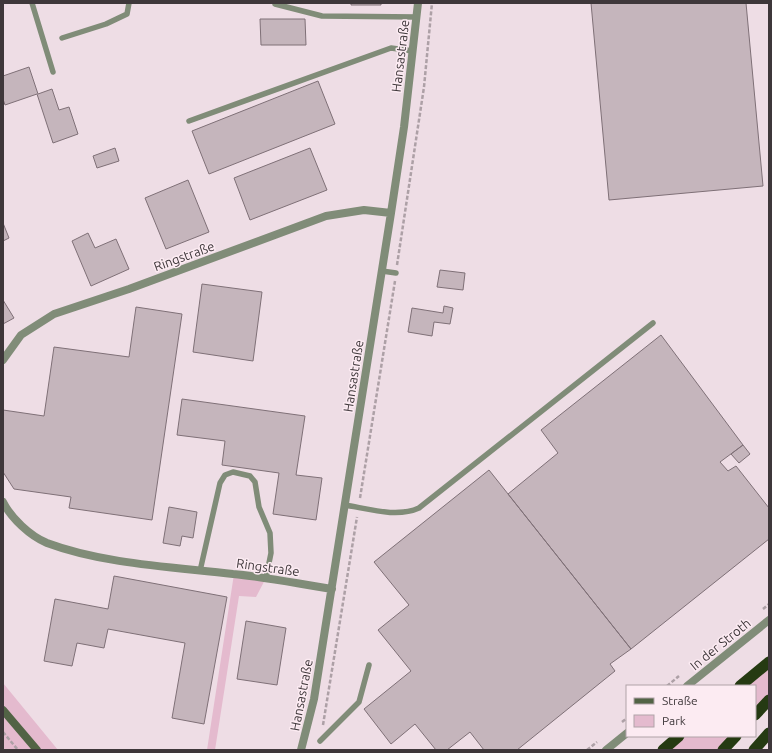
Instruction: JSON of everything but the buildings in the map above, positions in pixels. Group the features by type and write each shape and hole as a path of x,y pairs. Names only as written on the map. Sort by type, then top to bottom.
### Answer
{"highway":[{"path":"741,685 769,662"},
{"path":"756,714 769,700"},
{"path":"754,750 769,733"},
{"path":"663,750 678,737"},
{"path":"723,750 735,737"}],"main road":[{"path":"3,710 37,750"}],"street":[{"name":"Hansastraße","path":"301,750 314,699 391,213 418,3"},
{"name":"Ringstraße","path":"3,360 21,335 54,314 136,286 326,216 364,210 391,213"},
{"name":"Ringstraße","path":"3,502 24,527 46,542 101,557 200,571 266,578 332,589"},
{"name":"In der Stroth","path":"688,685 769,620"},
{"path":"606,750 626,734"}],"lane":[{"path":"32,3 53,72"},
{"path":"62,38 106,24 127,14 129,3"},
{"path":"276,4 322,16 417,17"},
{"path":"189,121 391,48 413,51"},
{"path":"382,270 396,273"},
{"path":"345,505 398,513 410,512 419,508 653,323"},
{"path":"200,571 220,482 225,475 233,472 250,476 255,482 259,507 270,534 271,553 266,578"},
{"path":"320,741 359,702 369,665"}],"path":[{"path":"322,726 359,507 396,273 424,87 432,3"},
{"path":"3,732 18,750"}],"green space":[{"path":"234,574 266,578 256,597 239,596 215,750 207,750"},
{"path":"769,662 769,700 756,714 756,685 741,685"},
{"path":"3,683 58,750 3,750"},
{"path":"678,737 735,737 723,750 663,750"}]}
